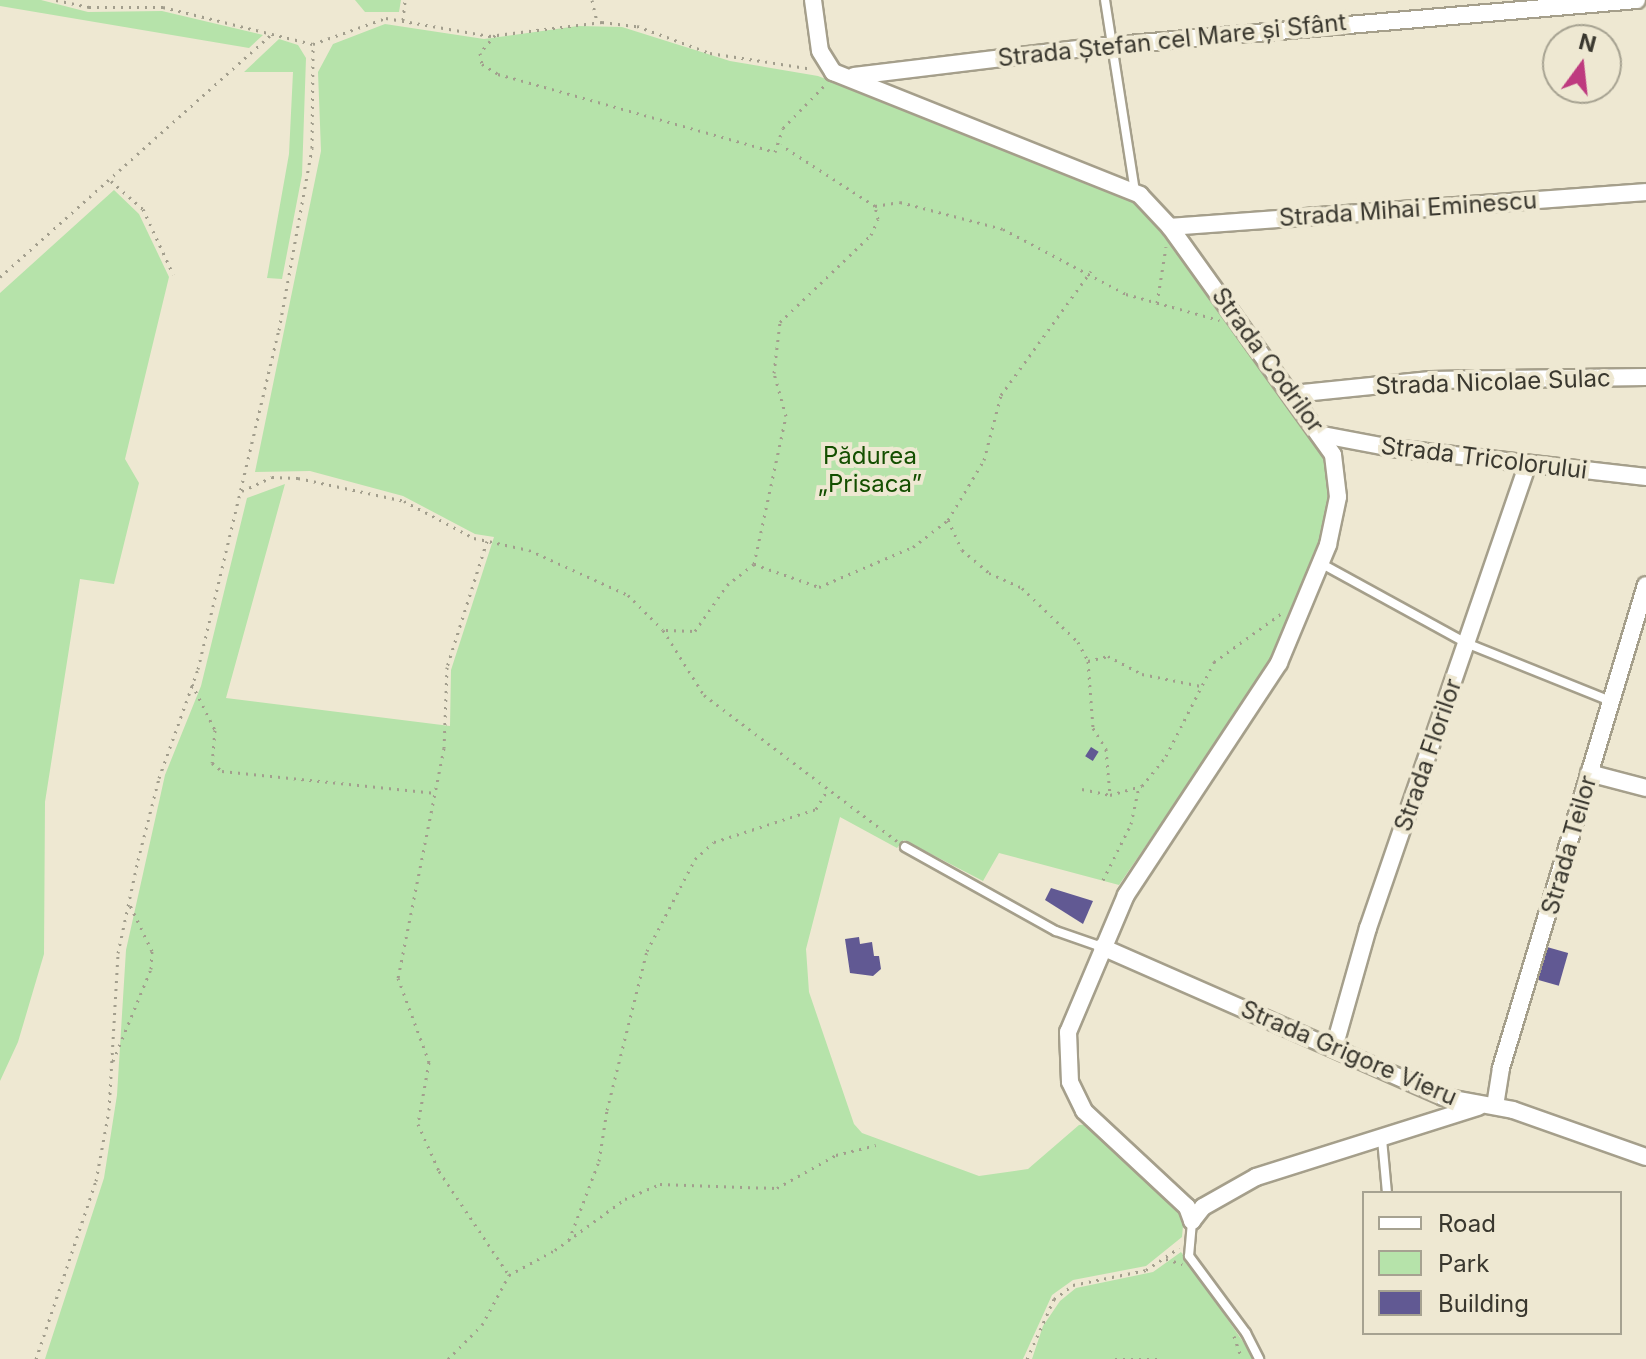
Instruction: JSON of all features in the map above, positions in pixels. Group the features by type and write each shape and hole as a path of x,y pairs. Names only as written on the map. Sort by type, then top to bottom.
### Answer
{"street":[{"path":"813,0 820,51 833,72"},
{"name":"Strada Ștefan cel Mare și Sfânt","path":"852,77 1114,45 1637,0"},
{"name":"Strada Codrilor","path":"833,72 1135,192 1170,227 1323,435 1333,455 1338,497 1322,564 1279,663 1126,895 1068,1032 1070,1082 1084,1111 1187,1207 1192,1221"},
{"name":"Strada Mihai Eminescu","path":"1170,227 1646,192"},
{"name":"Strada Nicolae Sulac","path":"1293,394 1430,380 1646,377"},
{"name":"Strada Tricolorului","path":"1323,435 1527,465 1646,477"},
{"name":"Strada Florilor","path":"1334,1048 1368,928 1527,465"},
{"name":"Strada Teilor","path":"1487,1106 1611,702 1639,638 1646,585"},
{"path":"1589,773 1646,788"},
{"name":"Strada Grigore Vieru","path":"1102,947 1443,1097 1487,1106 1646,1157"},
{"path":"1192,1221 1203,1207 1256,1177 1487,1106"}],"lane":[{"path":"1105,0 1135,192"},
{"path":"1322,564 1466,643 1611,702"},
{"path":"905,847 1056,931 1102,947"},
{"path":"1382,1139 1387,1191"},
{"path":"1192,1221 1187,1240 1198,1272 1223,1300 1259,1359"}],"path":[{"path":"56,0 89,7 163,7 313,44 366,21 403,20 495,35 597,22 637,26 710,53 833,72"},
{"path":"403,20 405,0"},
{"path":"592,0 597,22"},
{"path":"0,277 111,181 274,32"},
{"path":"495,35 480,53 482,64 498,74 678,122 751,148 775,152 781,145 783,128 833,72"},
{"path":"36,1359 96,1181 112,1064 118,953 159,778 192,684 242,491 279,330 312,148 313,44"},
{"path":"781,145 875,206 900,202 1003,229 1091,271 1126,294 1244,327"},
{"path":"111,181 143,209 173,274"},
{"path":"663,630 695,631 727,585 754,564 786,416 774,373 780,322 871,235 878,219 875,206"},
{"path":"1157,303 1170,227"},
{"path":"754,564 819,587 913,547 948,520 984,460 1001,395 1091,271"},
{"path":"242,491 272,477 325,482 404,501 487,541 529,550 628,595 663,630 704,695 905,847"},
{"path":"948,520 962,550 989,573 1022,588 1078,642 1088,661 1093,728 1106,749 1110,795"},
{"path":"487,541 447,667 444,748 398,978 429,1062 418,1124 439,1171 509,1275"},
{"path":"1103,880 1131,824 1139,787 1166,756 1214,662 1284,612"},
{"path":"1088,661 1108,656 1142,674 1201,686"},
{"path":"192,684 215,730 212,763 222,771 436,793"},
{"path":"1082,789 1110,795 1139,787"},
{"path":"569,1240 599,1161 607,1110 647,951 695,859 714,842 816,809 827,791"},
{"path":"112,1064 151,969 152,951 129,903"},
{"path":"448,1359 482,1325 509,1275 569,1240 625,1199 660,1184 777,1188 836,1155 876,1145"},
{"path":"1027,1359 1054,1299 1073,1285 1146,1270 1187,1240"},
{"path":"1115,1359 1160,1359"}],"green space":[{"path":"0,0 41,0 88,12 162,11 263,35 249,48 0,6"},
{"path":"355,0 401,0 399,12 365,12"},
{"name":"Pădurea „Prisaca”","path":"385,24 484,39 578,26 622,27 730,61 818,76 1136,199 1319,445 1328,473 1329,512 1317,560 1276,655 1119,885 999,853 983,881 904,840 897,848 840,817 806,949 809,992 854,1124 862,1133 979,1176 1028,1169 1079,1125 1092,1124 1184,1215 1182,1237 1146,1266 1073,1280 1052,1295 1023,1359 45,1359 104,1178 117,1095 126,950 165,775 201,686 247,498 285,484 226,698 450,726 451,670 494,537 475,534 403,496 310,471 255,472 321,151 318,72 333,44"},
{"path":"279,39 298,45 306,58 302,175 282,279 267,278 289,154 293,72 244,72"},
{"path":"114,190 139,214 169,277 125,459 139,483 114,584 80,579 45,802 44,954 18,1042 0,1081 0,293"},
{"path":"1181,1252 1255,1359 1032,1359 1043,1326 1060,1301 1076,1288 1153,1272"}],"building":[{"path":"1091,747 1099,752 1093,761 1085,756"},
{"path":"1051,888 1093,901 1083,924 1045,900"},
{"path":"859,937 860,944 872,942 874,956 879,956 881,969 873,976 850,973 845,939"},
{"path":"1547,947 1568,953 1559,986 1538,980"}]}
